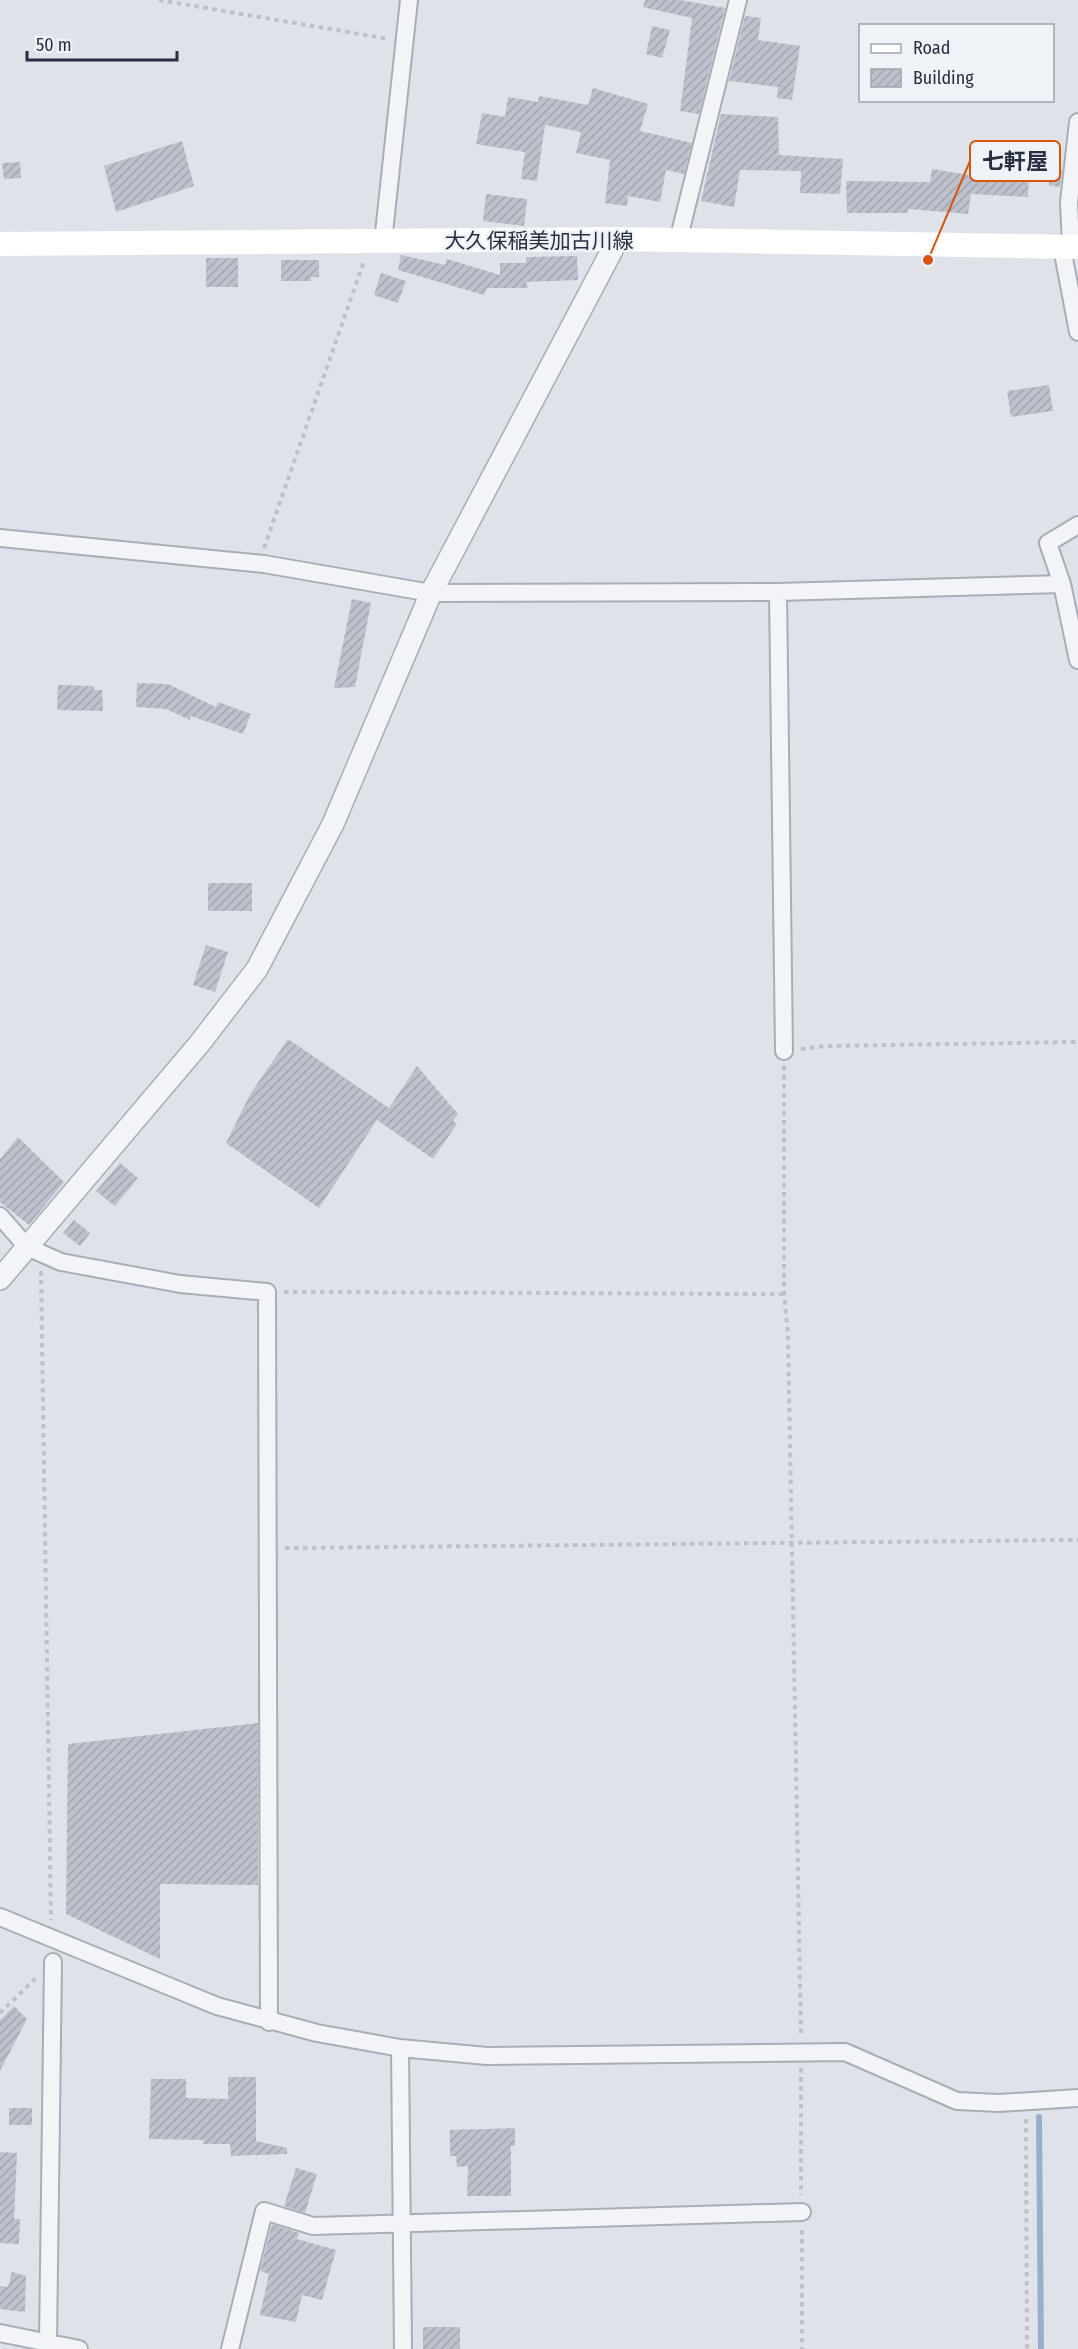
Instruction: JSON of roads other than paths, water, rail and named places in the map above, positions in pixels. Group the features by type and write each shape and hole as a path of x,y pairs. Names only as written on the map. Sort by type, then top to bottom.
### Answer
{"main road":[{"name":"大久保稲美加古川線","path":"0,244 618,239 1070,247"}],"street":[{"path":"374,241 409,0"},
{"path":"678,241 738,0"},
{"path":"1078,122 1069,202 1070,247 1078,332"},
{"path":"0,1279 34,1250 257,969 333,824 431,593 618,239"},
{"path":"1078,525 1048,543 1062,584 1078,660"},
{"path":"0,538 264,564 431,593 778,592 1062,584"},
{"path":"778,592 784,1051"},
{"path":"0,1216 34,1250 61,1262 180,1284 267,1293 269,2022"},
{"path":"0,1917 218,2006 269,2022 400,2048 487,2056 845,2052 957,2101 1026,2102 1078,2098"},
{"path":"48,2343 52,1962"},
{"path":"400,2048 403,2349"},
{"path":"230,2349 264,2211 313,2226 802,2212"},
{"path":"0,2333 79,2349"}],"waterway":[{"path":"1039,2117 1041,2349"}],"place":[{"name":"七軒屋","path":"928,260"}]}
